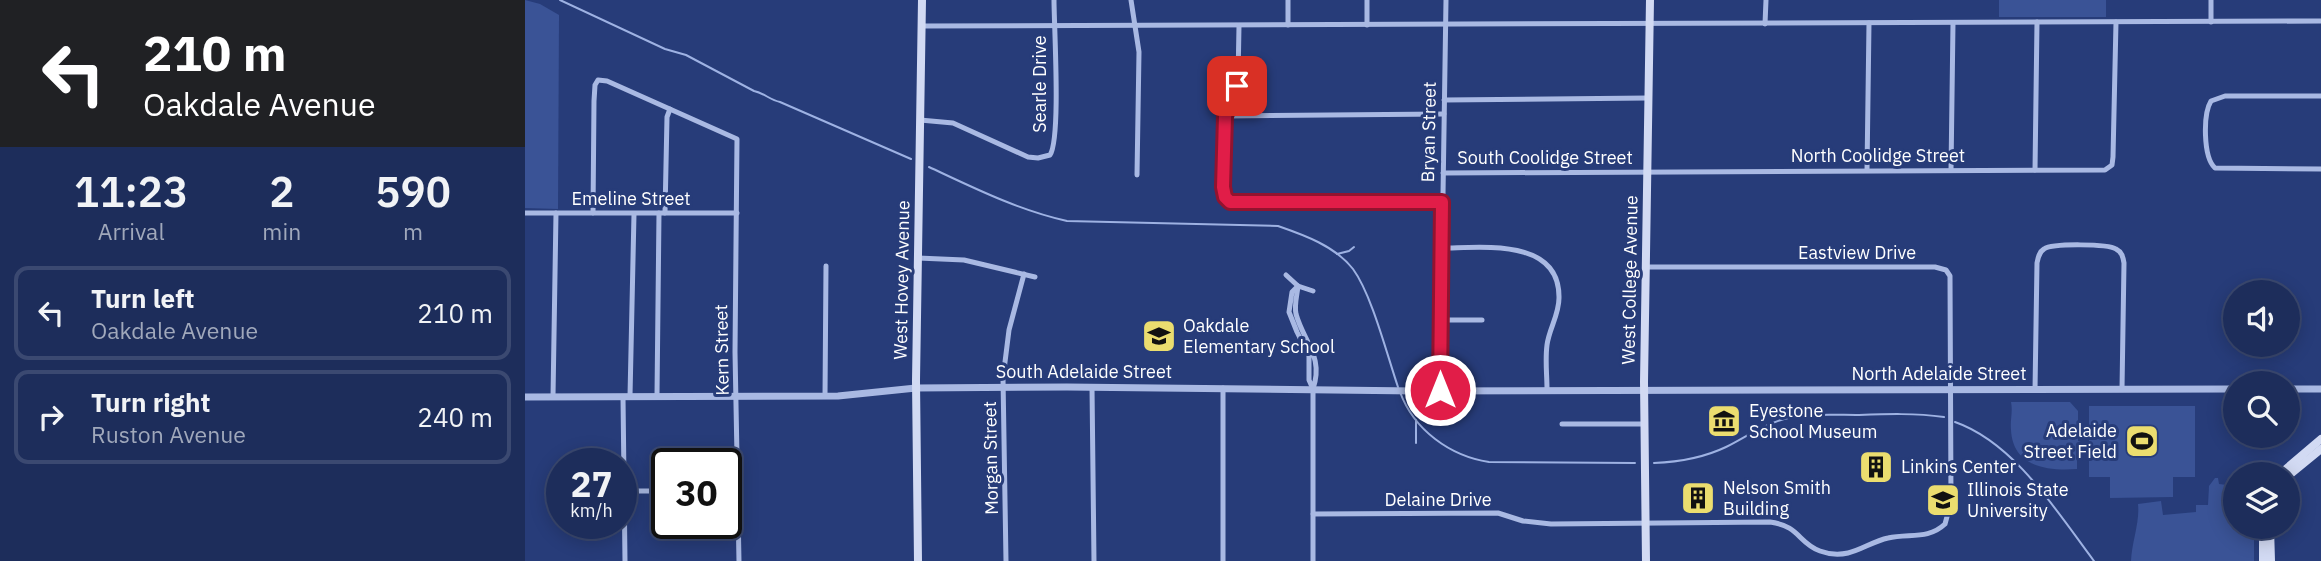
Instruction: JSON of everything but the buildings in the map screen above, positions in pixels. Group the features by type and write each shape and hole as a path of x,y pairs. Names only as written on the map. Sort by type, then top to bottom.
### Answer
{"main road":[{"name":"West Hovey Avenue","path":"918,561 916,388 922,0"},
{"name":"West College Avenue","path":"1646,561 1644,389 1650,0"},
{"path":"2294,462 2321,439"},
{"path":"2300,466 2321,449"},
{"path":"2263,539 2263,561"},
{"path":"2270,539 2271,561"}],"street":[{"name":"Searle Drive","path":"920,120 953,124 1028,157 1049,155 1054,146 1054,0"},
{"path":"1131,0 1139,52 1137,175"},
{"path":"1288,0 1288,25"},
{"path":"1367,0 1367,25"},
{"name":"Bryan Street","path":"1440,390 1446,0"},
{"path":"1765,24 1766,0"},
{"path":"2211,0 2211,22"},
{"path":"922,26 2321,21"},
{"path":"2035,170 2037,22"},
{"name":"North Coolidge Street","path":"1647,171 2105,170 2110,168 2113,157 2116,22"},
{"path":"1867,170 1869,23"},
{"path":"1951,170 1953,23"},
{"path":"1239,26 1238,80 1225,116 1223,187 1227,200 1237,203 1442,202"},
{"path":"593,213 594,93 599,80 670,109 667,117 662,213 657,396"},
{"path":"2321,96 2225,96 2211,101 2206,109 2207,153 2211,164 2220,169 2321,169"},
{"path":"1444,100 1648,98"},
{"name":"Kern Street","path":"670,109 737,139 735,363 738,448"},
{"path":"1225,116 1444,114"},
{"name":"South Coolidge Street","path":"1443,173 1647,171"},
{"name":"Emeline Street","path":"525,213 737,213"},
{"path":"553,397 556,213"},
{"path":"626,448 634,214"},
{"path":"2035,390 2037,263 2039,254 2045,248 2055,246 2104,246 2115,248 2122,254 2122,389"},
{"path":"1441,248 1513,249 1530,254 1547,265 1553,275 1559,297 1547,346 1547,389"},
{"path":"918,258 964,260 1035,277"},
{"path":"825,396 826,266"},
{"name":"Eastview Drive","path":"1646,267 1943,268 1949,276 1949,390"},
{"name":"Morgan Street","path":"1006,561 1004,354 1024,274"},
{"path":"1286,275 1298,286 1313,291"},
{"path":"1298,286 1291,292 1289,312 1310,356 1309,380 1313,389 1313,561"},
{"path":"1440,320 1482,320"},
{"name":"South Adelaide Street","path":"525,397 825,396 916,388 1004,387 1644,389"},
{"path":"1092,387 1094,561"},
{"path":"1223,388 1223,561"},
{"name":"North Adelaide Street","path":"1644,389 2223,389"},
{"path":"2300,389 2321,389"},
{"name":"Delaine Drive","path":"1313,514 1498,513 1538,523 1781,523 1820,551 1849,553 1888,538 1935,532 1945,524 1950,511 1949,390"},
{"path":"1562,424 1644,424"},
{"path":"625,539 625,561"},
{"name":"Kern Street","path":"739,539 739,561"}],"shaded area":[{"path":"525,0 540,4 559,15 558,209 525,208"},
{"path":"1999,0 2106,0 2106,17 1999,17"},
{"path":"2011,402 2070,402 2078,411 2078,441 2081,442 2081,452 2077,453 2077,469 2043,467 2033,464 2018,452 2013,442"},
{"name":"Adelaide Street Field","path":"2089,406 2195,406 2195,477 2173,477 2173,497 2110,498 2110,477 2089,477"},
{"path":"2215,478 2218,478 2219,484 2223,484 2223,539 2254,539 2254,561 2131,561 2138,504 2161,501 2163,515 2196,512 2196,505 2208,505 2209,486"}],"waterway":[{"path":"560,0 665,49 686,55 773,100 911,159"},
{"path":"929,167 1014,205 1067,221 1278,226 1308,237 1346,261 1360,280 1373,309 1398,387"},
{"path":"1337,254 1354,247"},
{"path":"1400,392 1414,418 1435,439 1475,459 1489,462 1635,463"},
{"path":"1654,463 1709,454 1768,424 1793,417 1901,414 1944,417"},
{"path":"1416,420 1416,443"},
{"path":"1955,422 1977,432 2016,462 2050,501 2094,561"}],"place":[{"name":"Oakdale Elementary School","path":"1159,336"},
{"name":"Eyestone School Museum","path":"1724,421"},
{"name":"Adelaide Street Field","path":"2142,441"},
{"name":"Linkins Center","path":"1876,467"},
{"name":"Nelson Smith Building","path":"1698,498"},
{"name":"Illinois State University","path":"1943,500"}],"route":[{"path":"1237,86 1226,108 1224,123 1223,187 1225,197 1230,202 1442,202 1440,390"}]}
